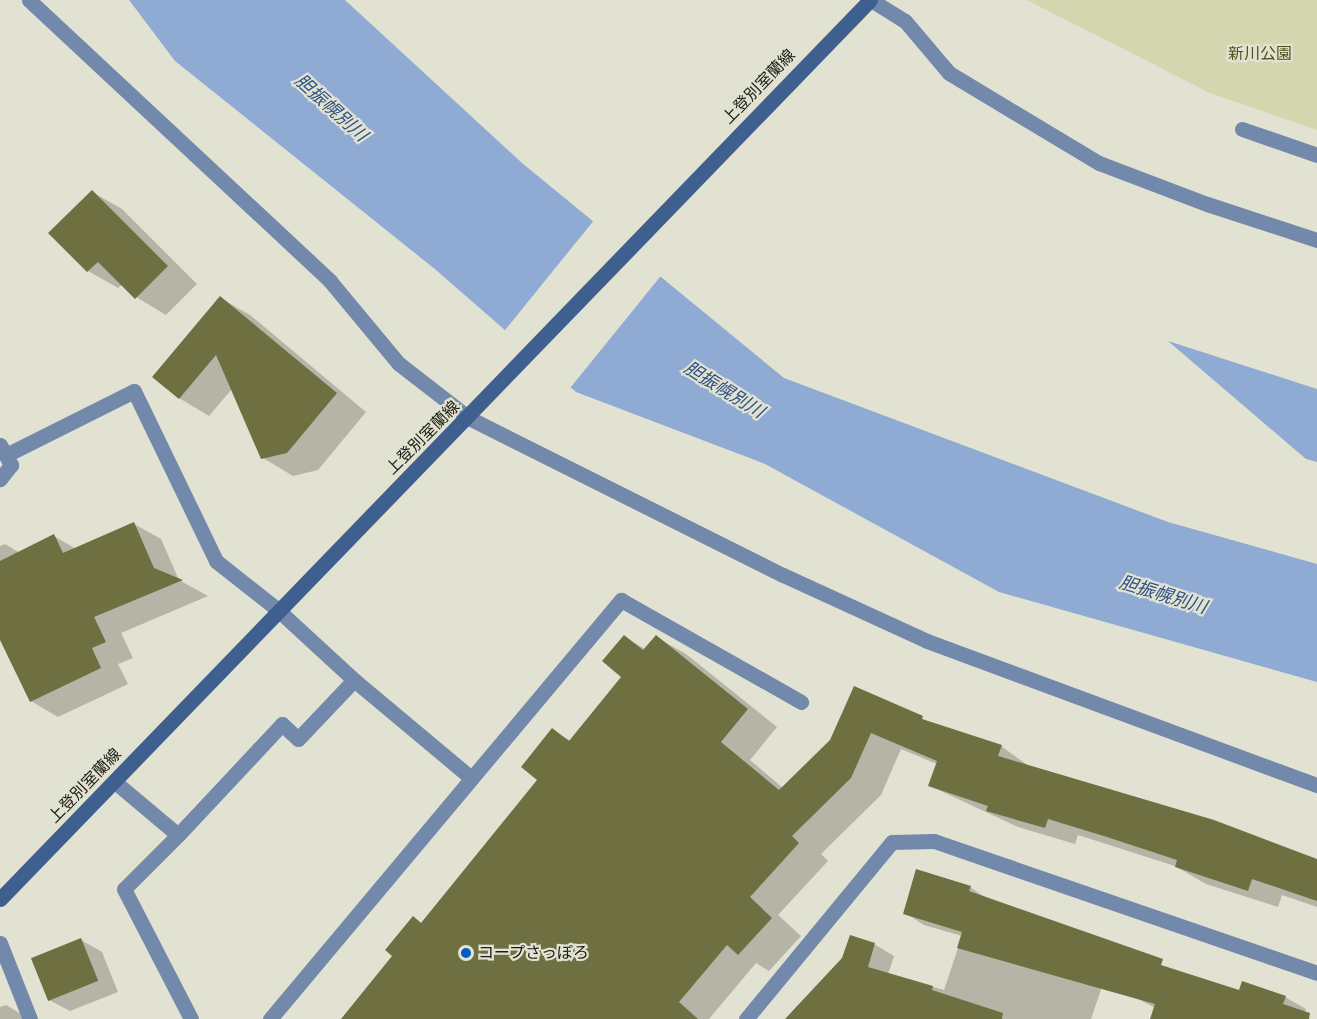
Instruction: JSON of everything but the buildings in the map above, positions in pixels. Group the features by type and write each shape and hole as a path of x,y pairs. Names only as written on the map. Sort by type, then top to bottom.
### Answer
{"main road":[{"name":"上登別室蘭線","path":"0,899 278,610 469,418 844,24 871,0"}],"street":[{"path":"29,0 330,281 398,363 469,418 783,575 927,641 1317,785"},
{"path":"871,0 905,21 949,73 1099,163 1207,204 1317,240"},
{"path":"1242,129 1317,155"},
{"path":"0,479 11,465 3,450 134,391 216,561 278,610 354,680 471,778"},
{"path":"270,1019 621,600 801,702"},
{"path":"191,1019 124,889 282,724 298,739 354,680"},
{"path":"115,782 178,835"},
{"path":"746,1019 892,842 934,841 1317,973"},
{"path":"0,943 30,1019"}],"green space":[{"name":"新川公園","path":"1027,0 1317,0 1317,130 1210,93"}],"water":[{"name":"胆振幌別川","path":"129,0 345,0 522,163 784,378 1168,522 1317,564 1317,682 999,592 765,464 576,392 436,270 175,61"},
{"path":"1168,341 1317,389 1317,462 1306,459"}],"pier":[{"path":"595,219 663,274 571,387 503,332"}],"place":[{"name":"コープさっぽろ","path":"466,953"}]}
